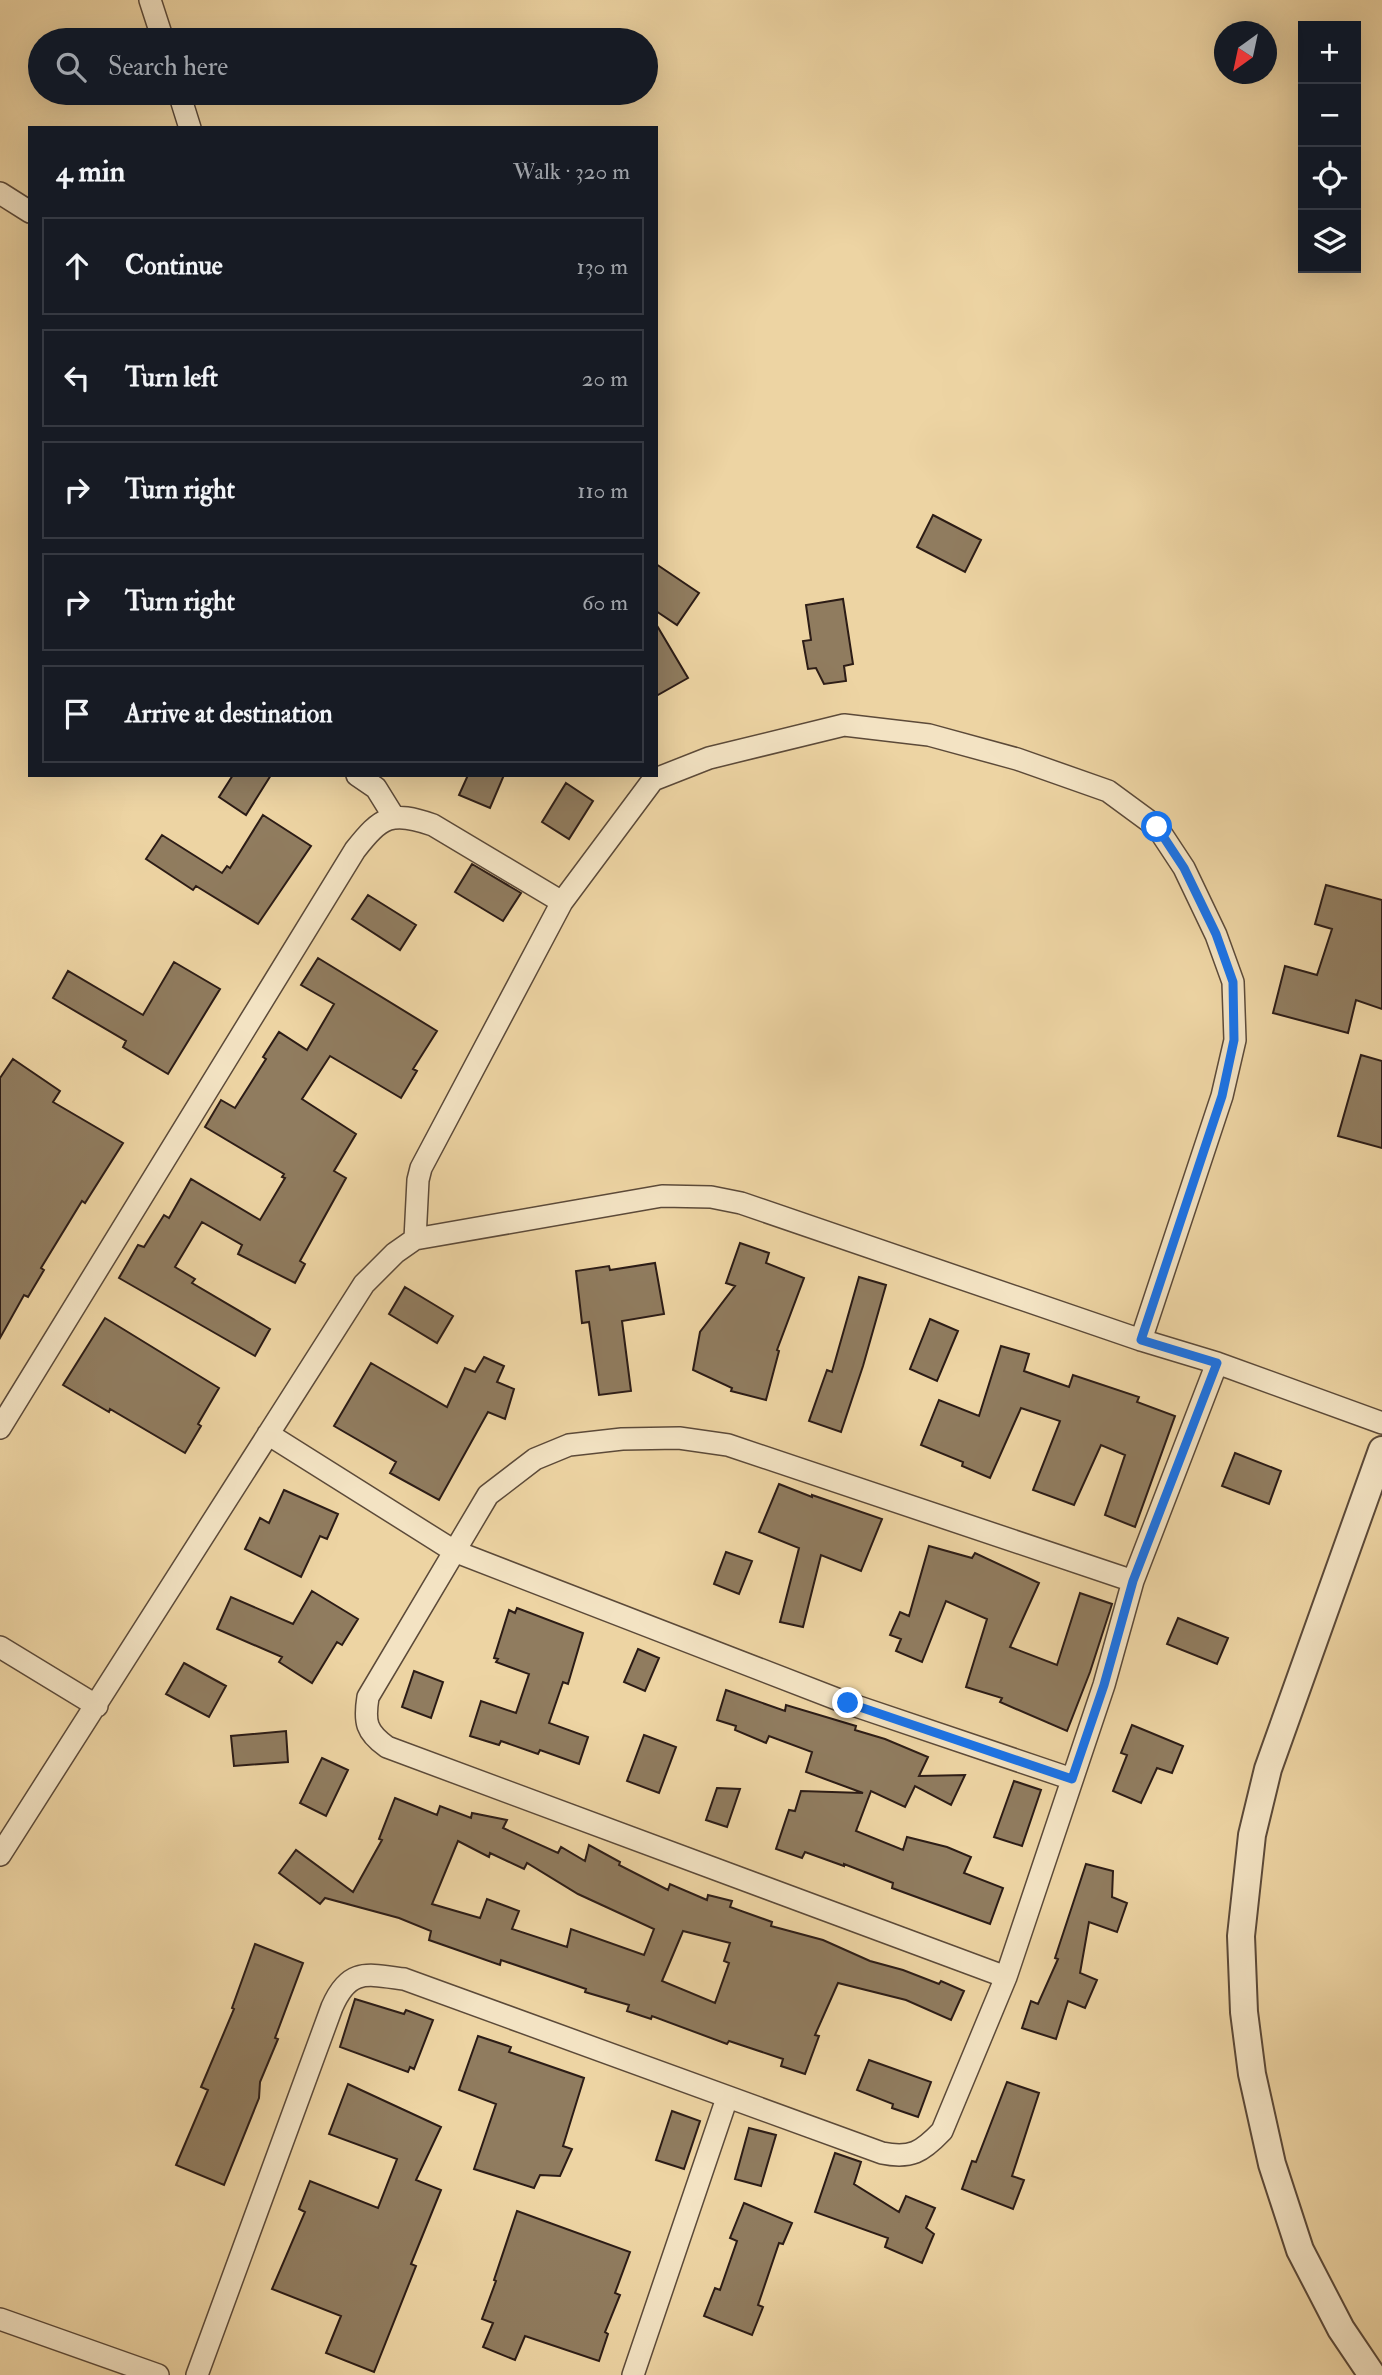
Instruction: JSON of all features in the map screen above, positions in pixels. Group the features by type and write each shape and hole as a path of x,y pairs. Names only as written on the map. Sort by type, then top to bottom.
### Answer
{"street":[{"path":"150,0 159,28"},
{"path":"183,105 189,126"},
{"path":"0,193 28,211"},
{"path":"415,1239 421,1168 562,902 653,780 709,758 844,726 929,735 1017,759 1108,791 1157,827 1184,868 1233,982 1234,1040 1222,1096 1141,1340"},
{"path":"360,777 376,788 394,817"},
{"path":"0,1428 355,850 374,827 394,817 433,825 562,902"},
{"path":"0,1855 364,1284 395,1253 415,1239 662,1196 711,1197 741,1203 1141,1340 1217,1363 1382,1423"},
{"path":"197,2375 332,2007 339,1991 349,1979 372,1975 404,1979 882,2153 899,2156 915,2154 930,2145 943,2131 1006,1978 1104,1685 1133,1581 1217,1363"},
{"path":"268,1434 454,1551 848,1703 1072,1779"},
{"path":"1006,1978 387,1747 368,1728 365,1715 368,1697 488,1495 535,1459 569,1446 622,1439 679,1438 728,1445 1133,1581"},
{"path":"1372,2375 1341,2329 1300,2250 1272,2164 1252,2074 1244,2012 1241,1936 1252,1835 1268,1769 1382,1450"},
{"path":"0,1647 97,1706"},
{"path":"634,2375 727,2098"},
{"path":"0,2319 158,2375"}],"building":[{"path":"933,515 981,540 965,572 917,547"},
{"path":"658,565 699,593 677,625 658,612"},
{"path":"843,599 853,664 844,666 846,681 824,684 816,668 808,669 803,641 811,640 806,605"},
{"path":"658,627 688,678 658,695"},
{"path":"232,777 270,777 246,815 219,797"},
{"path":"467,777 503,777 490,808 459,795"},
{"path":"566,783 593,801 569,839 542,822"},
{"path":"263,815 311,846 258,924 196,886 193,890 146,859 162,835 222,873 227,866 230,868"},
{"path":"472,864 521,893 503,921 455,892"},
{"path":"1326,885 1382,900 1382,1009 1356,1000 1348,1033 1273,1013 1285,966 1317,975 1332,929 1315,924"},
{"path":"368,895 416,925 400,950 352,919"},
{"path":"318,958 437,1031 413,1069 417,1071 401,1098 330,1056 302,1099 356,1134 334,1171 346,1178 300,1261 305,1264 295,1283 238,1254 242,1245 202,1222 175,1267 195,1279 192,1283 270,1329 255,1356 119,1278 138,1245 144,1247 164,1215 169,1218 191,1179 260,1220 285,1178 282,1177 284,1174 205,1127 221,1100 235,1108 266,1059 263,1057 279,1032 307,1050 334,1004 301,985"},
{"path":"174,962 220,989 168,1074 123,1047 126,1041 53,998 68,971 143,1015"},
{"path":"1361,1055 1382,1061 1382,1148 1338,1136"},
{"path":"13,1059 60,1091 53,1102 123,1143 85,1203 82,1201 41,1268 44,1270 28,1297 24,1295 0,1338 0,1078"},
{"path":"740,1243 769,1253 766,1263 804,1278 777,1350 779,1351 766,1400 731,1391 732,1388 693,1370 700,1332 735,1286 726,1283"},
{"path":"655,1263 664,1314 622,1321 631,1391 599,1395 589,1322 582,1323 576,1271 609,1266 610,1270"},
{"path":"859,1277 886,1285 841,1432 809,1421 827,1370 832,1372"},
{"path":"405,1287 453,1316 437,1343 389,1314"},
{"path":"105,1318 219,1388 185,1453 63,1385"},
{"path":"930,1319 958,1331 937,1381 910,1369"},
{"path":"1001,1346 1029,1354 1024,1371 1069,1387 1073,1375 1139,1397 1137,1402 1175,1416 1135,1527 1105,1515 1125,1455 1101,1445 1074,1505 1033,1490 1060,1421 1021,1408 990,1478 962,1466 963,1462 921,1445 939,1400 979,1416"},
{"path":"484,1357 504,1366 497,1382 514,1389 505,1419 488,1412 439,1500 390,1473 396,1462 334,1426 371,1363 447,1407 465,1368 475,1372"},
{"path":"1235,1453 1281,1471 1269,1504 1222,1486"},
{"path":"779,1484 882,1519 861,1571 821,1555 803,1627 780,1622 799,1548 759,1532"},
{"path":"284,1490 338,1514 327,1539 320,1536 301,1577 245,1549 260,1518 269,1523"},
{"path":"929,1546 972,1558 975,1553 1039,1583 1010,1647 1057,1665 1080,1593 1112,1604 1067,1731 1000,1702 1002,1698 966,1687 987,1619 946,1601 922,1662 896,1651 901,1639 890,1635 900,1612 909,1616"},
{"path":"726,1552 752,1561 739,1594 714,1584"},
{"path":"312,1591 358,1619 342,1645 337,1642 312,1683 279,1662 282,1657 217,1629 231,1597 293,1624"},
{"path":"517,1608 583,1633 568,1684 563,1682 549,1723 588,1737 579,1764 540,1750 538,1754 501,1741 499,1745 470,1736 481,1701 516,1713 529,1674 496,1662 498,1659 494,1658 509,1610 515,1613"},
{"path":"1178,1618 1228,1638 1217,1664 1167,1644"},
{"path":"638,1649 659,1658 645,1691 624,1682"},
{"path":"184,1663 226,1686 209,1717 166,1694"},
{"path":"414,1671 443,1682 431,1718 402,1707"},
{"path":"726,1690 785,1711 786,1705 856,1726 855,1730 928,1757 919,1776 965,1775 951,1805 915,1786 905,1807 871,1791 856,1831 903,1850 907,1837 947,1847 971,1857 964,1873 1003,1888 990,1924 892,1888 893,1883 844,1864 805,1852 802,1858 776,1849 789,1810 795,1811 801,1791 863,1793 806,1772 812,1752 769,1736 766,1743 735,1730 736,1726 717,1720"},
{"path":"1132,1725 1183,1746 1172,1773 1157,1768 1141,1803 1113,1791 1127,1755 1121,1753"},
{"path":"286,1731 288,1762 234,1766 231,1736"},
{"path":"644,1735 676,1747 659,1793 627,1781"},
{"path":"322,1758 348,1770 326,1816 300,1803"},
{"path":"1014,1781 1041,1790 1022,1846 994,1837"},
{"path":"717,1788 740,1789 727,1827 706,1820"},
{"path":"395,1798 437,1815 440,1806 471,1818 472,1813 507,1820 503,1828 558,1853 561,1847 585,1861 589,1845 620,1862 619,1865 668,1890 670,1884 707,1900 708,1895 732,1901 730,1907 772,1922 771,1926 823,1940 870,1961 939,1984 941,1981 964,1991 951,2020 906,2000 838,1983 815,2035 819,2036 805,2074 781,2066 783,2059 729,2041 727,2044 652,2016 651,2019 627,2011 629,2005 585,1992 586,1989 501,1960 500,1965 429,1940 431,1931 399,1918 325,1898 320,1904 279,1873 296,1850 353,1892 382,1840 379,1839","holes":["458,1841 489,1857 490,1853 524,1869 527,1863 578,1894 654,1929 644,1955 571,1929 567,1947 512,1929 519,1911 487,1899 480,1918 432,1904","683,1931 730,1943 724,1961 729,1963 715,2003 662,1981"]},
{"path":"1086,1864 1113,1871 1112,1897 1127,1903 1117,1932 1089,1922 1080,1973 1097,1980 1085,2008 1068,2001 1056,2039 1022,2028 1031,2001 1038,2004 1058,1959 1055,1958"},
{"path":"255,1944 303,1963 275,2038 278,2039 260,2082 259,2098 224,2185 176,2165 208,2090 201,2087 234,2009 232,2008"},
{"path":"355,1999 404,2014 406,2010 433,2020 414,2069 410,2067 408,2072 340,2047"},
{"path":"478,2036 511,2047 509,2052 584,2078 563,2146 572,2149 560,2176 540,2175 534,2188 474,2169 496,2104 459,2090"},
{"path":"869,2060 931,2082 918,2117 892,2108 893,2104 857,2090"},
{"path":"1007,2082 1039,2093 1012,2176 1024,2180 1013,2209 962,2189 972,2161 976,2162"},
{"path":"348,2084 441,2127 416,2180 441,2190 411,2264 416,2266 374,2372 326,2353 341,2316 272,2289 305,2212 299,2209 310,2181 378,2208 397,2159 329,2134"},
{"path":"672,2111 700,2121 684,2169 656,2160"},
{"path":"749,2128 776,2135 761,2186 735,2179"},
{"path":"835,2153 861,2162 854,2184 899,2212 906,2196 935,2208 926,2228 934,2234 922,2263 885,2247 888,2238 815,2212"},
{"path":"744,2203 792,2223 783,2244 779,2243 758,2305 763,2307 752,2335 704,2316 715,2288 720,2290 737,2241 730,2238"},
{"path":"517,2211 630,2252 615,2293 620,2295 605,2332 608,2334 599,2361 525,2336 515,2360 483,2347 493,2323 482,2319"}],"route":[{"path":"848,1703 1072,1779 1104,1685 1133,1581 1217,1363 1141,1340 1222,1096 1234,1040 1233,982 1216,934 1184,868 1157,827"}]}
